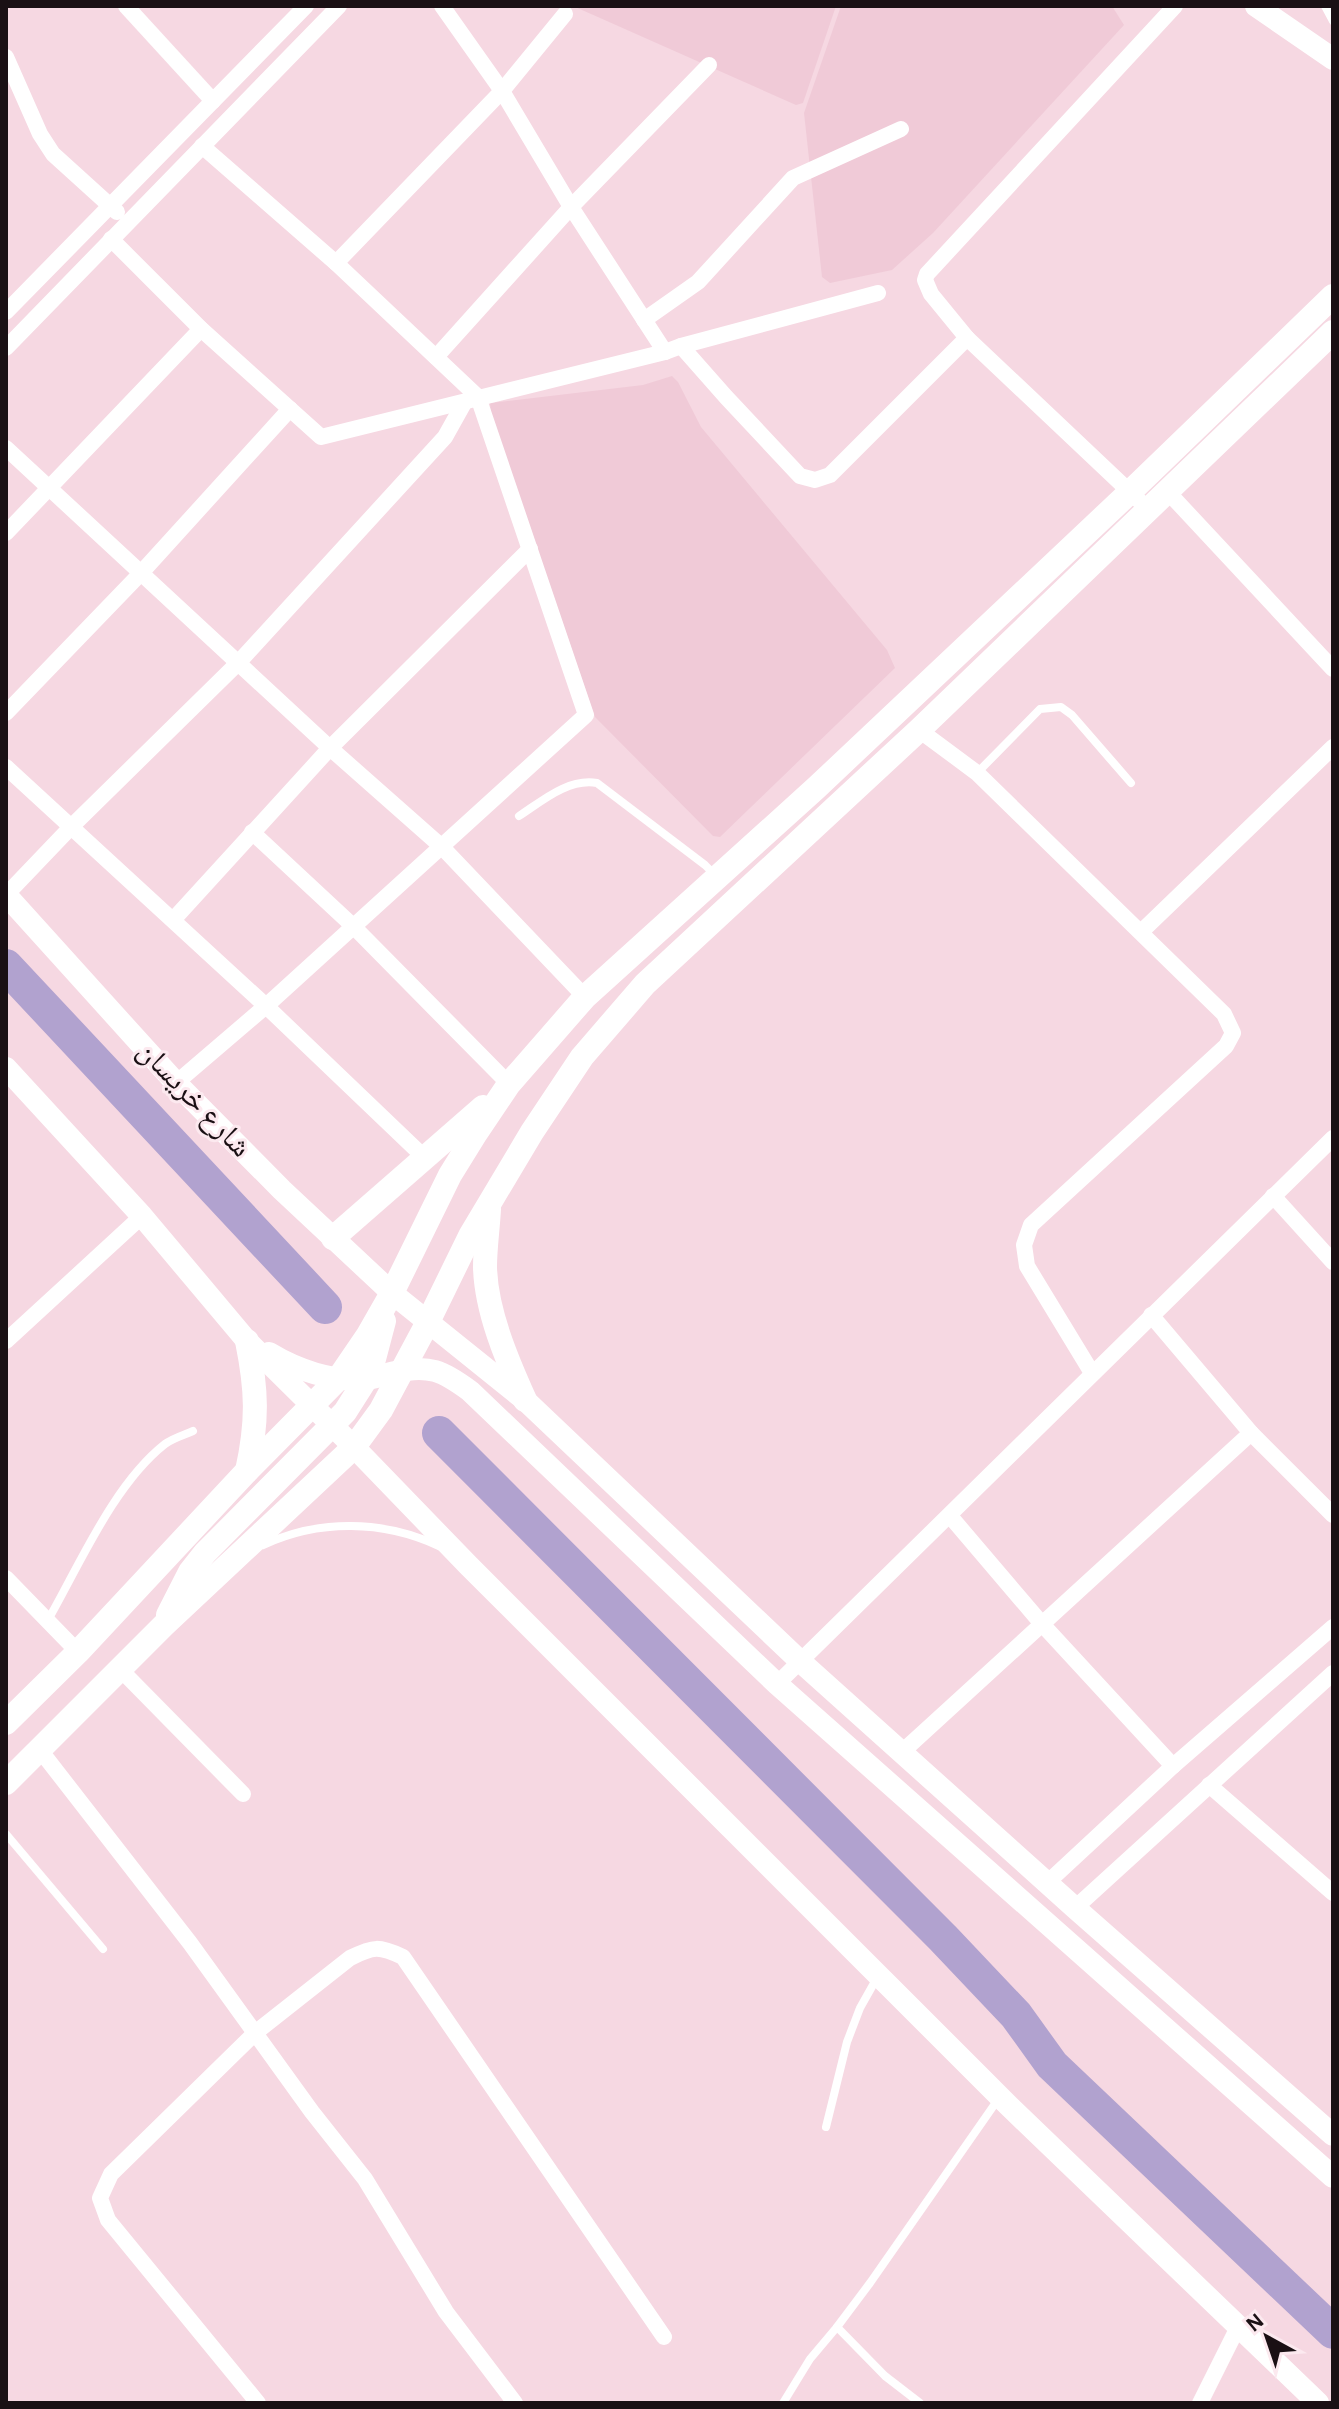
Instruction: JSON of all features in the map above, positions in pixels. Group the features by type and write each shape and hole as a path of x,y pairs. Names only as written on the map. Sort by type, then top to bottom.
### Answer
{"main road":[{"path":"333,1238 509,1084 585,997 816,788 1333,296"},
{"path":"6,1783 164,1625 354,1447 381,1410 489,1201 532,1132 582,1057 645,984 919,730 1333,332"},
{"path":"6,1723 78,1652 247,1471 338,1379 392,1293 450,1175 509,1084"},
{"path":"489,1201 485,1269 507,1358 525,1400"},
{"path":"164,1625 178,1592 205,1553 333,1426 366,1379 392,1293"},
{"path":"247,1341 257,1395 256,1423 247,1471"}],"street":[{"path":"126,6 213,101"},
{"path":"6,312 306,6"},
{"path":"6,348 339,6"},
{"path":"442,6 502,91 571,207 665,352"},
{"path":"1148,509 967,338 926,286 927,274 1175,6"},
{"path":"1256,6 1333,59"},
{"path":"336,263 502,91 565,14"},
{"path":"6,57 40,134 53,154 128,222"},
{"path":"436,357 571,207 709,65"},
{"path":"644,320 698,282 793,178 901,129"},
{"path":"176,1083 266,1006 586,715 530,549 471,400 436,357 336,263 202,146"},
{"path":"111,239 201,329 321,437 665,352 878,293"},
{"path":"6,533 201,329"},
{"path":"681,346 800,476 815,480 830,475 967,338"},
{"path":"6,895 239,662 445,437 471,400"},
{"path":"6,713 141,573 290,409"},
{"path":"6,448 330,748 442,847 585,997"},
{"path":"1167,491 1333,669"},
{"path":"173,920 330,748 530,549"},
{"path":"919,730 977,773 1224,1014 1233,1033 1226,1046 1031,1225 1024,1245 1027,1266 1092,1373"},
{"path":"1141,932 1333,747"},
{"path":"6,767 266,1006 425,1158"},
{"path":"252,832 353,926 509,1084"},
{"name":"شارع خريسان","path":"6,895 176,1083 333,1238 392,1293 525,1400 801,1662 1332,2133"},
{"path":"6,1068 142,1216 247,1341 1000,2097 1318,2403"},
{"path":"777,1684 1333,1138"},
{"path":"1273,1196 1333,1262"},
{"path":"6,1341 142,1216"},
{"path":"1151,1315 1251,1433 1333,1515"},
{"path":"247,1341 282,1361 338,1379 366,1379 420,1367 437,1370 470,1391 777,1684 1333,2177"},
{"path":"902,1752 1251,1433"},
{"path":"950,1516 1042,1624 1173,1766"},
{"path":"6,1578 78,1652"},
{"path":"1047,1883 1173,1766 1333,1627"},
{"path":"120,1669 243,1794"},
{"path":"1075,1908 1333,1673"},
{"path":"40,1750 190,1943 312,2112 365,2179 446,2312 515,2403"},
{"path":"1209,1785 1333,1893"},
{"path":"258,2403 108,2220 100,2198 111,2174 255,2033 350,1958 384,1948 403,1957 664,2337"},
{"path":"1200,2403 1238,2327"}],"lane":[{"path":"1325,6 1333,21"},
{"path":"977,773 1040,709 1061,707 1072,715 1131,783"},
{"path":"519,816 566,787 587,781 597,783 705,865 717,878"},
{"path":"47,1620 106,1515 137,1472 167,1442 193,1431"},
{"path":"240,1556 298,1533 347,1525 384,1527 404,1532 440,1547 469,1566"},
{"path":"6,1834 103,1949"},
{"path":"826,2127 847,2042 860,2008 879,1975"},
{"path":"783,2403 810,2359 870,2283 1000,2097"},
{"path":"837,2327 885,2376 920,2403"}],"shaded area":[{"path":"573,6 836,6 803,103 796,105"},
{"path":"841,6 1112,6 1124,25 933,233 892,270 830,283 822,277 804,113"},
{"path":"672,376 701,427 887,650 895,668 720,837 713,836 595,717 491,414 490,403 643,385"}],"waterway":[{"path":"6,966 325,1307"},
{"path":"439,1433 943,1938 1016,2015 1052,2065 1333,2332"}]}
